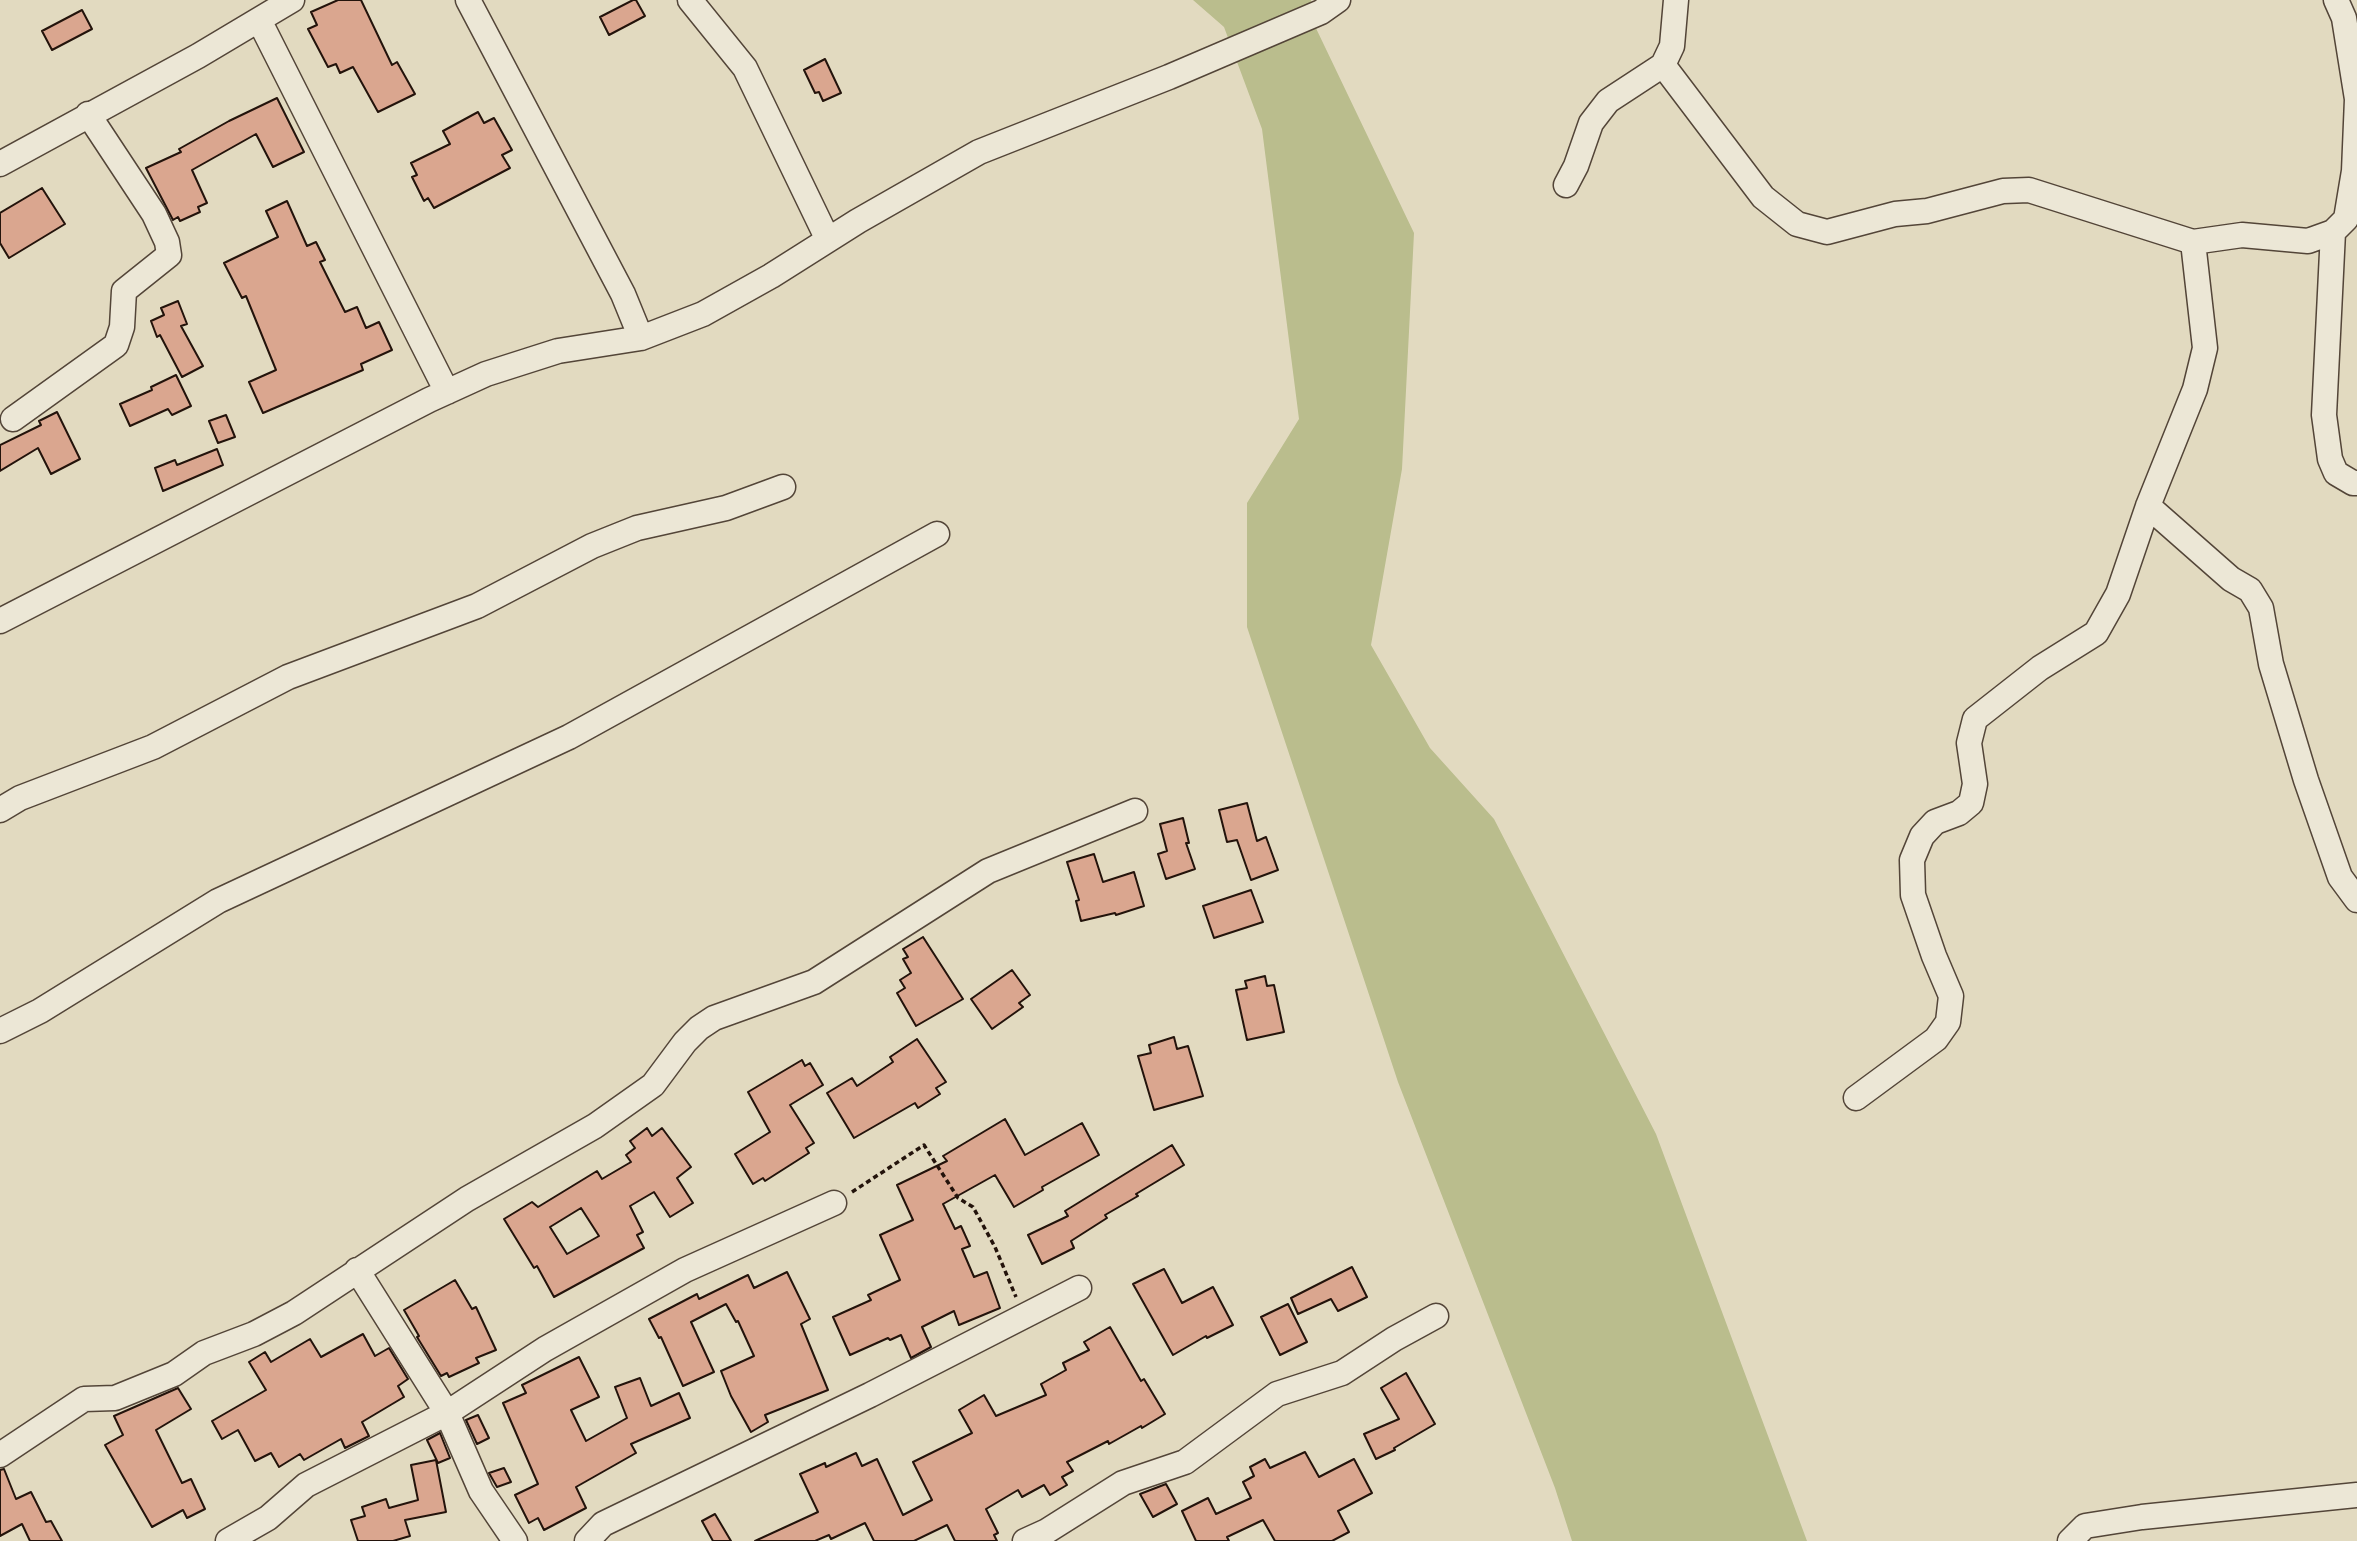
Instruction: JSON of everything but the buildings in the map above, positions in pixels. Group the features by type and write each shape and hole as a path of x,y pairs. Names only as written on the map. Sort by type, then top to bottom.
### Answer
{"street":[{"path":"0,164 198,56 292,0"},
{"path":"690,0 745,68 828,240"},
{"path":"0,621 447,392 486,374 558,351 641,338 703,314 771,276 858,220 979,152 1169,77 1321,12 1338,0"},
{"path":"1566,185 1576,166 1591,123 1608,101 1663,65 1672,46 1676,0"},
{"path":"1663,65 1763,197 1797,224 1827,232 1895,214 1937,208 2003,191 2029,190 2193,242 2242,235 2308,241 2333,232 2346,219 2354,172 2357,99 2344,18 2336,0"},
{"path":"475,2 615,278 641,338"},
{"path":"259,20 447,392"},
{"path":"13,419 116,345 122,327 124,291 169,256 167,242 154,214 88,114"},
{"path":"2333,232 2324,415 2330,459 2336,473 2357,483"},
{"path":"1856,1098 1936,1039 1948,1022 1951,996 1913,895 1912,860 1922,836 1935,822 1959,813 1971,803 1975,784 1969,743 1975,719 2040,668 2096,633 2118,594 2148,506 2195,389 2205,348 2193,242"},
{"path":"0,810 20,798 153,747 288,677 477,606 592,546 637,528 726,508 783,487"},
{"path":"2148,506 2231,579 2249,590 2261,608 2271,664 2306,780 2340,877 2357,900"},
{"path":"0,1031 40,1011 218,901 569,737 937,534"},
{"path":"0,1455 84,1399 115,1398 174,1374 204,1353 254,1335 294,1313 467,1199 595,1126 653,1085 685,1042 698,1028 714,1018 814,982 988,871 1135,811"},
{"path":"228,1541 268,1518 306,1485 447,1413 545,1349 685,1270 834,1203"},
{"path":"357,1270 447,1413 481,1491 515,1541"},
{"path":"587,1541 603,1524 870,1395 1079,1288"},
{"path":"1025,1541 1047,1531 1123,1483 1185,1461 1278,1394 1342,1373 1394,1339 1436,1316"},
{"path":"2070,1541 2085,1526 2142,1517 2357,1495"}],"path":[{"path":"834,1203 924,1145 957,1198 973,1207 995,1247 1019,1304"}],"green space":[{"path":"1193,0 1311,0 1313,22 1414,233 1402,469 1371,645 1430,748 1494,819 1656,1134 1807,1541 1572,1541 1555,1488 1398,1082 1247,627 1247,503 1299,419 1262,129 1224,27"}]}
